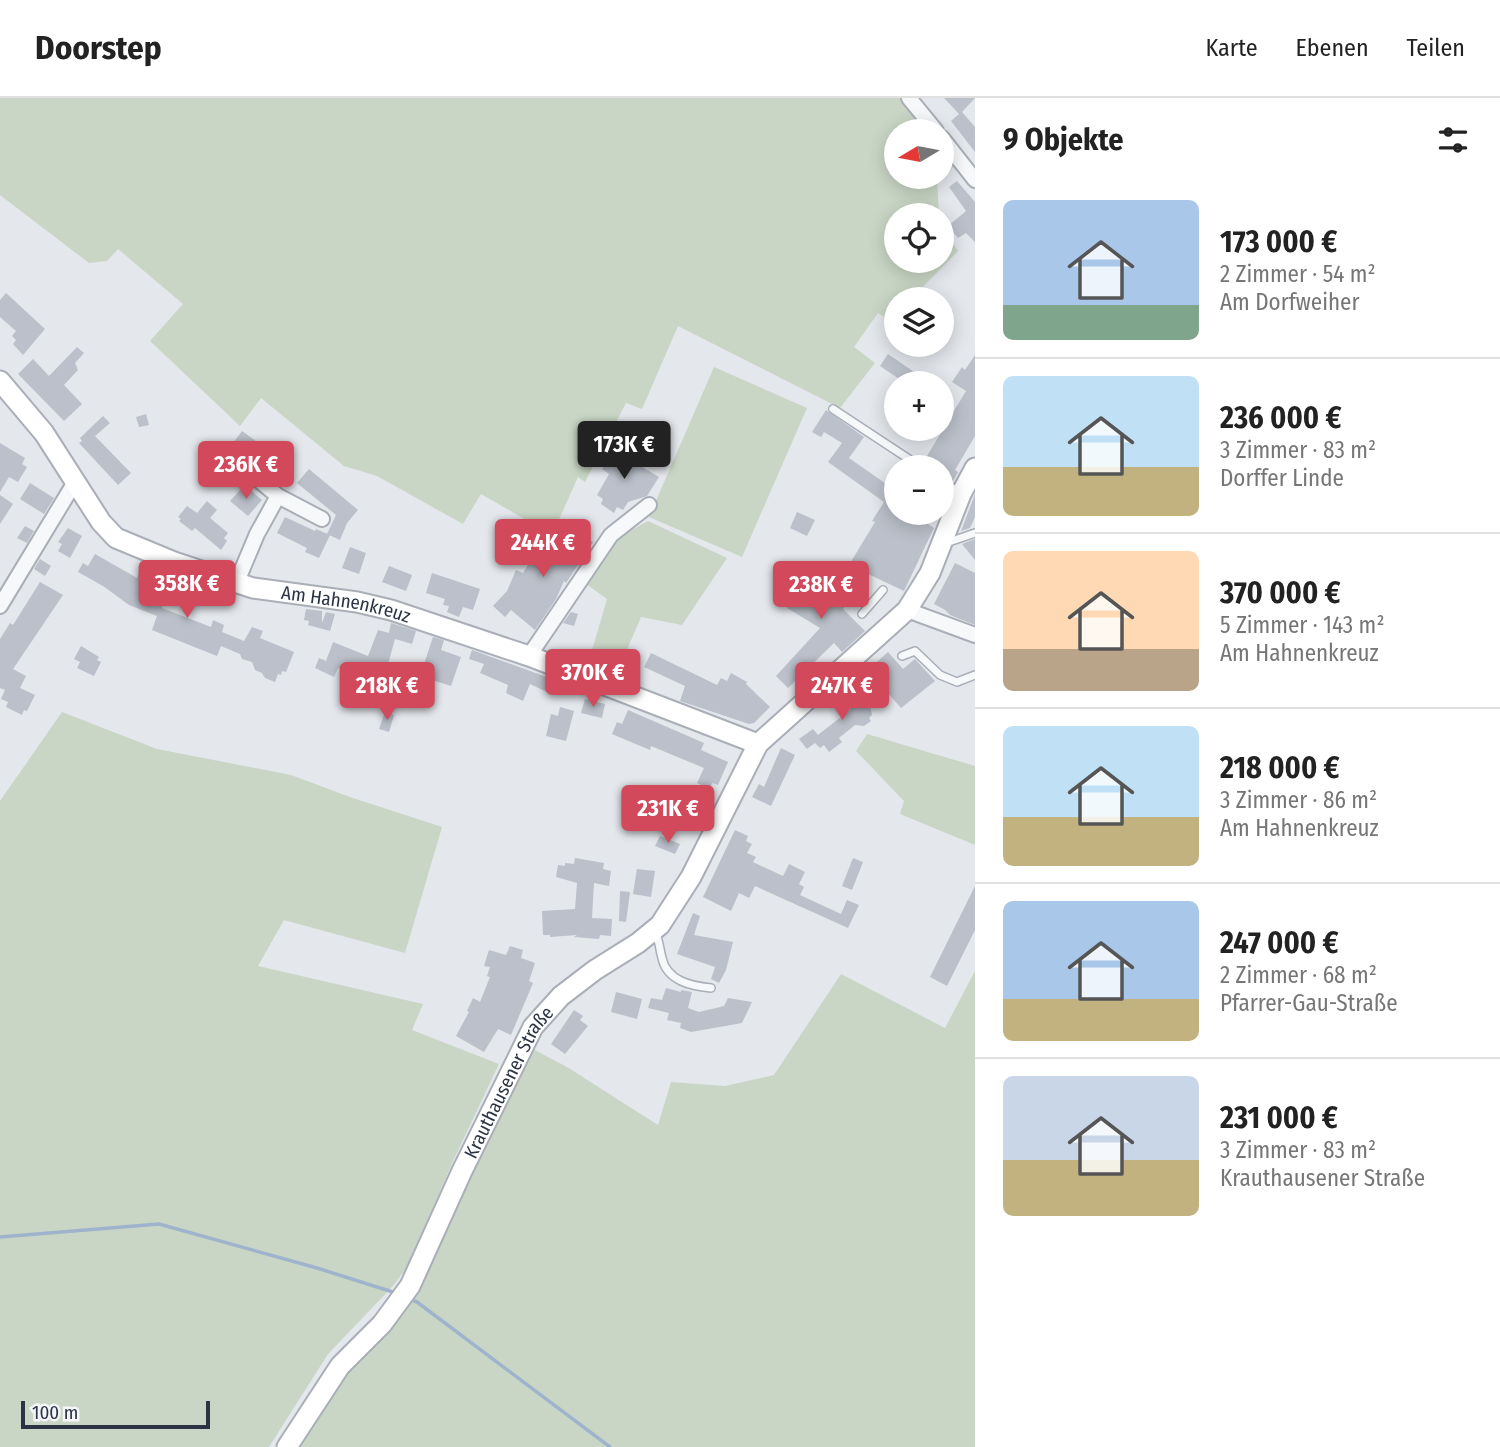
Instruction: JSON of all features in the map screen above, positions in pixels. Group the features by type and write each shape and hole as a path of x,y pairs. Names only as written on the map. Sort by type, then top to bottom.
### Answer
{"street":[{"path":"909,98 926,119"},
{"path":"954,153 975,180"},
{"name":"Am Hahnenkreuz","path":"0,381 44,433 101,522 116,538 174,562 253,589 380,607 528,656 758,744"},
{"path":"244,468 278,496 322,519"},
{"path":"758,744 907,610 930,573 961,494 975,468"},
{"path":"0,606 75,482"},
{"path":"236,584 257,534 278,496"},
{"path":"528,656 611,535 649,505"},
{"path":"907,610 975,635"},
{"name":"Krauthausener Straße","path":"287,1447 340,1366 398,1305 410,1286 462,1171 533,1027 561,996 654,931 691,877 758,744"}],"lane":[{"path":"833,409 903,455"},
{"path":"954,489 961,494"},
{"path":"941,545 975,533"},
{"path":"862,614 883,590"},
{"path":"902,656 915,651 940,675 957,682 975,675"},
{"path":"654,931 660,945 662,961 671,974 689,985 710,988"}],"green space":[{"path":"0,98 908,98 921,119 884,119 884,189 938,189 938,203 884,203 884,273 936,273 923,287 884,287 884,317 878,313 854,347 875,363 840,408 678,326 642,409 626,403 585,482 578,477 552,535 481,494 463,524 377,476 344,466 261,398 240,426 150,341 183,304 118,249 107,261 89,263 0,195"},
{"path":"714,367 807,408 742,557 649,517"},
{"path":"648,521 727,558 682,625 641,617 617,673 588,664 607,599 582,581 612,541"},
{"path":"62,712 157,749 291,775 442,827 405,953 284,920 258,966 423,1004 412,1030 499,1064 407,1267 393,1286 328,1354 269,1447 0,1447 0,801"},
{"path":"867,734 975,766 975,845 900,814 904,801 856,751"},
{"path":"975,971 975,1447 301,1447 346,1375 383,1332 464,1186 531,1048 567,1067 658,1125 671,1082 725,1086 774,1075 841,974 945,1028"}],"building":[{"path":"944,98 975,98 962,112 975,127 975,152 954,125 953,119 959,114"},
{"path":"957,181 975,202 975,242 966,233 958,238 954,233 954,221 966,211 950,189 954,189"},
{"path":"6,293 45,329 23,355 13,344 16,340 12,336 16,331 0,317 0,300"},
{"path":"77,347 84,353 75,363 78,370 64,385 82,404 64,421 18,374 33,359 49,376"},
{"path":"975,355 975,436 955,470 958,472 954,479 954,455 928,455 936,441 954,441 954,411 966,391 954,383 954,379 962,367 965,370"},
{"path":"886,357 892,357 913,371 887,371 880,366"},
{"path":"826,410 864,437 849,458 884,483 884,502 828,462 842,443 824,432 821,437 812,432"},
{"path":"146,414 149,425 139,427 136,417"},
{"path":"103,416 110,423 95,436 131,473 118,485 79,443 82,441 80,438"},
{"path":"242,431 267,449 271,444 288,458 276,473 250,452 248,455 233,443"},
{"path":"0,443 25,458 22,464 27,467 18,482 9,477 0,492"},
{"path":"607,446 659,477 647,496 628,502 623,510 617,507 614,513 601,504 603,499 597,495 609,474 602,469 608,460 601,456"},
{"path":"309,469 358,510 347,523 340,540 327,534 336,515 297,483"},
{"path":"30,483 54,498 44,514 20,499"},
{"path":"248,488 262,500 248,516 230,501 241,489 244,492"},
{"path":"975,494 975,517 970,528 961,531"},
{"path":"0,495 13,504 0,524"},
{"path":"207,501 217,510 210,518 228,533 224,538 227,541 221,550 195,528 192,531 179,521 181,519 178,517 187,506 197,513"},
{"path":"884,502 884,525 929,525 934,528 904,591 849,565 875,522 872,521"},
{"path":"797,512 815,520 807,536 790,528"},
{"path":"285,517 330,535 319,558 305,552 307,548 277,533"},
{"path":"25,526 34,531 27,543 17,538"},
{"path":"68,528 82,536 70,558 58,551 62,544 58,542"},
{"path":"573,529 593,542 566,583 564,581 556,599 535,630 511,610 505,617 493,606 507,591 516,570 523,573 540,545 550,551 561,533 568,538"},
{"path":"975,539 975,560 962,544"},
{"path":"350,547 366,553 359,574 342,568"},
{"path":"95,554 137,578 141,568 156,574 149,592 165,598 162,608 211,627 213,620 224,625 222,632 244,641 252,627 263,631 260,638 294,652 286,672 278,674 275,682 255,670 252,662 242,659 240,654 221,646 217,656 152,630 157,616 129,605 78,572 83,563 88,566"},
{"path":"40,559 51,566 45,576 34,569"},
{"path":"955,563 975,573 975,625 950,615 934,604"},
{"path":"827,565 852,579 840,600 845,605 843,609 865,631 842,652 834,643 788,688 776,676 820,628 787,608 792,596 797,599 812,572 820,576"},
{"path":"389,566 412,575 406,591 382,582"},
{"path":"432,573 480,589 473,610 463,607 459,617 447,612 449,606 443,605 445,599 426,593"},
{"path":"40,582 63,595 13,669 26,676 20,688 35,695 22,715 6,707 8,702 1,699 5,690 0,688 0,639 10,623 13,625"},
{"path":"306,609 322,611 322,623 326,612 335,614 330,631 308,625 309,621 304,620"},
{"path":"571,612 578,614 574,626 563,623"},
{"path":"391,623 416,631 412,644 395,639 388,664 393,666 391,673 358,663 354,675 338,668 334,677 315,668 319,658 326,661 333,642 368,656 378,630 389,633"},
{"path":"433,637 444,640 441,650 461,657 451,686 420,676"},
{"path":"81,646 99,657 97,660 101,662 94,676 77,668 80,662 74,659"},
{"path":"472,650 555,680 549,693 530,684 523,701 506,693 508,685 480,673 484,664 469,659"},
{"path":"888,652 903,669 915,659 935,681 901,708 868,670"},
{"path":"651,653 717,685 721,678 727,681 731,673 747,682 770,707 754,723 749,724 680,701 685,686 644,667"},
{"path":"853,685 870,705 871,721 864,726 855,725 839,738 842,742 829,752 824,745 820,748 815,743 807,749 799,739 813,729 818,735 851,709 840,697"},
{"path":"585,699 605,704 602,718 581,713"},
{"path":"560,707 574,711 566,741 546,736 551,714 558,716"},
{"path":"628,710 704,743 701,750 728,762 718,785 712,783 710,789 697,783 704,768 651,746 650,750 612,734 617,722 622,724"},
{"path":"385,712 394,715 389,732 379,729"},
{"path":"781,748 795,755 771,806 752,797 759,784 764,787"},
{"path":"677,804 700,814 694,829 671,819"},
{"path":"735,830 748,836 746,841 752,844 747,853 756,857 753,862 783,876 789,864 805,872 799,884 804,887 800,895 841,914 847,900 859,905 848,928 755,886 749,898 739,893 731,911 703,897"},
{"path":"660,836 680,844 675,854 655,846"},
{"path":"575,858 604,863 603,869 611,871 609,886 594,883 592,918 612,919 611,936 600,935 599,939 574,937 577,935 543,935 542,911 575,909 577,883 556,877 558,865 574,864"},
{"path":"853,858 863,862 852,890 842,886"},
{"path":"637,869 655,871 651,897 633,894"},
{"path":"975,886 975,930 947,986 930,977"},
{"path":"620,891 630,892 626,922 619,921"},
{"path":"693,913 700,916 694,935 733,942 726,970 719,983 711,979 715,967 677,954"},
{"path":"510,946 523,950 521,958 535,963 529,981 533,983 511,1035 498,1029 484,1052 456,1036 473,998 480,1002 490,977 487,976 490,967 484,966 489,950 506,955"},
{"path":"666,988 692,992 688,1008 699,1012 724,1006 728,998 752,1002 742,1023 691,1032 680,1028 681,1023 667,1020 669,1013 648,1008 651,998 662,1000"},
{"path":"616,992 642,999 637,1019 611,1012"},
{"path":"574,1010 583,1016 580,1020 588,1026 565,1054 551,1044"}],"waterway":[{"path":"0,1237 159,1224 396,1293"},
{"path":"409,1299 417,1302 610,1447"}]}
